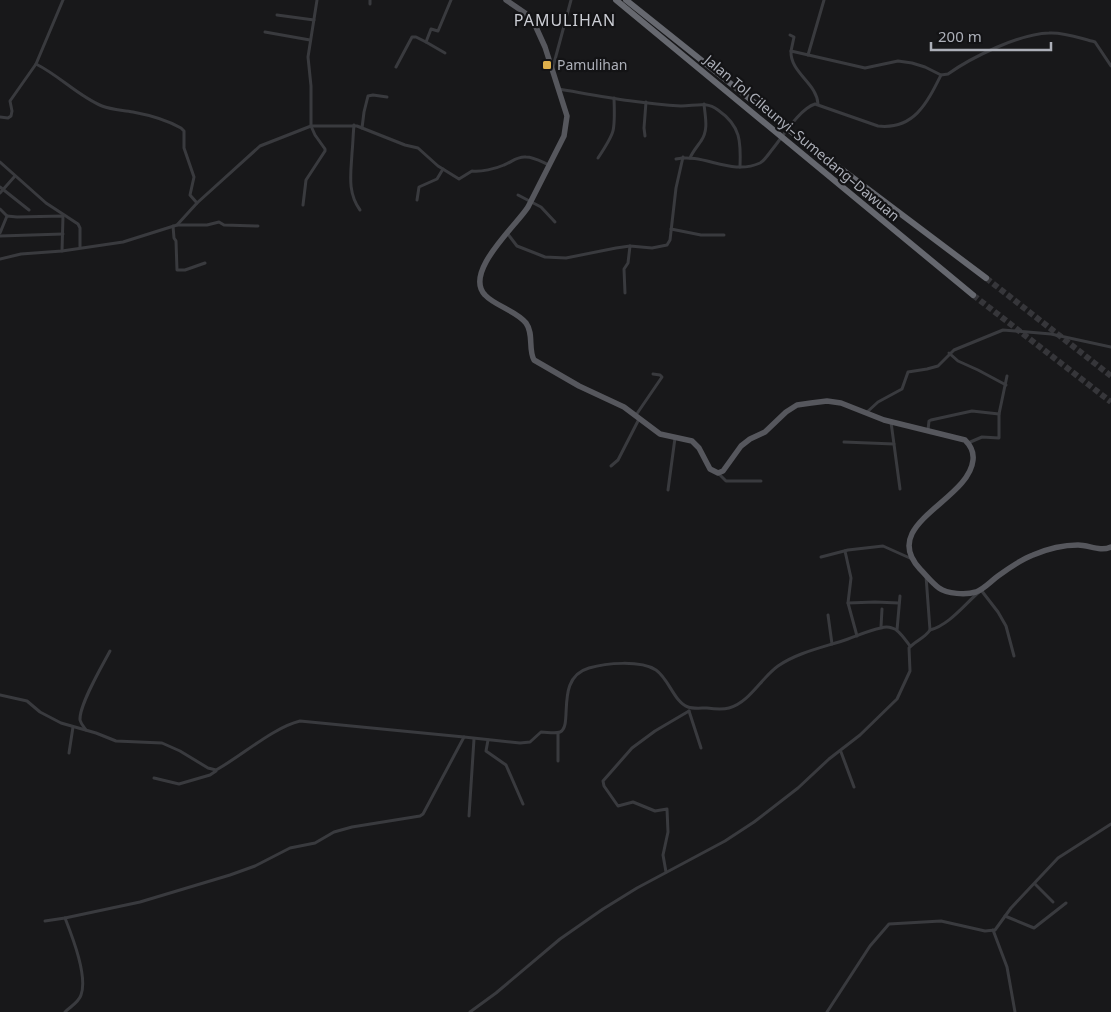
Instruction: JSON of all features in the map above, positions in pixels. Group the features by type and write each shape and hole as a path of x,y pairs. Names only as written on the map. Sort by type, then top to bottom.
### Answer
{"highway":[{"name":"Jalan Tol Cileunyi–Sumedang–Dawuan","path":"616,0 973,295"},
{"name":"Jalan Tol Cileunyi–Sumedang–Dawuan","path":"626,0 780,123 986,278"}],"main road":[{"path":"506,0 525,13 535,26 566,110 567,125 564,136 521,218 506,232 484,267 480,282 483,293 490,300 521,318 526,324 530,333 531,353 534,360 579,386 618,404 660,434 695,443 704,455 710,469 718,473 723,470 741,446 750,439 765,432 786,412 797,405 827,401 837,402 891,422 962,438 968,442 973,457 970,471 958,488 924,518 909,542 909,552 912,559 944,591 972,593 981,590 1017,563 1040,552 1079,545 1102,549 1111,547"}],"street":[{"path":"0,117 8,118 11,116 10,102 36,64 63,0"},
{"path":"304,205 306,180 325,151 311,126 311,86 308,57 317,0"},
{"path":"426,42 432,29 439,31 451,0"},
{"path":"552,69 571,0"},
{"path":"808,55 824,0"},
{"path":"277,14 314,20"},
{"path":"265,32 310,40"},
{"path":"791,51 865,68 898,61 912,62 941,76 989,51 1024,36 1050,33 1068,34 1094,42 1111,66"},
{"path":"790,35 794,37 791,51 794,65 814,91 818,104"},
{"path":"396,67 412,37 416,37 445,52"},
{"path":"36,64 97,104 143,115 181,128 184,131 184,148 194,175 190,195 197,203"},
{"path":"676,159 683,157 740,167 762,162 800,115 808,107 818,104 878,126 893,126 920,111 928,102 941,76"},
{"path":"559,89 682,106 704,104 717,109 730,120 738,131 740,167"},
{"path":"362,128 368,96 388,97"},
{"path":"598,158 614,131 616,122 614,98"},
{"path":"645,136 646,102"},
{"path":"690,158 706,130 704,104"},
{"path":"205,263 185,270 177,270 176,241 174,238 175,226 197,203 260,146 311,126 354,126 418,148 443,169 459,179 472,171 477,172 503,166 516,158 526,156 549,165"},
{"path":"354,126 350,182 351,193 360,210"},
{"path":"506,232 517,246 545,257 566,258 630,246 652,248 667,245 670,240 676,188 683,157"},
{"path":"0,162 46,203 80,226 80,247"},
{"path":"417,200 419,187 437,179 443,169"},
{"path":"0,193 2,188 15,176"},
{"path":"2,188 29,210"},
{"path":"518,194 546,210 555,222"},
{"path":"0,209 7,216 16,217 64,216"},
{"path":"7,216 0,234 63,234"},
{"path":"62,251 64,216"},
{"path":"0,259 21,254 62,251 123,242 175,226 208,225 219,222 222,225 258,226"},
{"path":"671,229 701,235 724,235"},
{"path":"625,293 624,269 628,263 630,246"},
{"path":"866,414 878,402 902,389 908,372 938,366 949,353 1003,330 1050,334 1111,347"},
{"path":"949,353 958,361 1006,385"},
{"path":"612,466 618,460 638,417 662,377 653,374"},
{"path":"968,442 982,437 999,438 999,414 1007,376"},
{"path":"928,430 931,420 972,411 999,414"},
{"path":"891,422 900,489"},
{"path":"668,490 676,437"},
{"path":"844,442 894,444"},
{"path":"718,473 726,481 761,481"},
{"path":"821,557 845,551 883,546 912,559"},
{"path":"845,551 851,578 848,603 857,636"},
{"path":"926,575 930,630"},
{"path":"910,646 925,636 930,630 944,623 981,590 1006,626 1014,656"},
{"path":"897,630 900,596"},
{"path":"848,603 899,603"},
{"path":"881,627 882,609"},
{"path":"828,615 832,644"},
{"path":"470,1012 496,993 560,939 636,888 725,841 743,830 798,788 829,759 840,752 897,699 910,671 911,663 910,646 897,630 881,627 781,664 743,700 732,707 689,709 632,748 602,781 618,806 633,802 653,811 667,809 668,832 663,855 666,872"},
{"path":"86,731 80,721 85,700 110,651"},
{"path":"154,778 179,784 210,775 285,726 300,721 474,739 520,743 530,742 541,732 558,733 562,730 565,725 568,692 576,675 581,671 606,664 632,664 654,669 664,677 678,699 689,709 701,748"},
{"path":"0,695 27,701 40,712 62,723 116,741 162,743 180,751 206,767 216,770"},
{"path":"69,753 73,727"},
{"path":"558,733 558,761"},
{"path":"45,921 140,902 230,875 255,866 290,848 315,843 334,832 352,827 420,816 423,814 464,737"},
{"path":"469,816 474,739"},
{"path":"488,740 486,751 506,765 523,804"},
{"path":"840,752 854,787"},
{"path":"827,1012 870,946 889,924 941,921 985,931 993,930 997,928 1005,916 1058,858 1111,824"},
{"path":"1035,884 1053,902"},
{"path":"1005,916 1034,928 1066,903"},
{"path":"65,918 76,949 82,977 81,995 75,1004 65,1012"},
{"path":"993,930 1007,966 1014,995 1015,1012"}],"tunnel":[{"path":"986,278 1111,376"},
{"path":"973,295 1111,402"}],"place":[{"name":"Pamulihan","path":"547,65"}],"district":[{"name":"PAMULIHAN","path":"565,20"}]}
